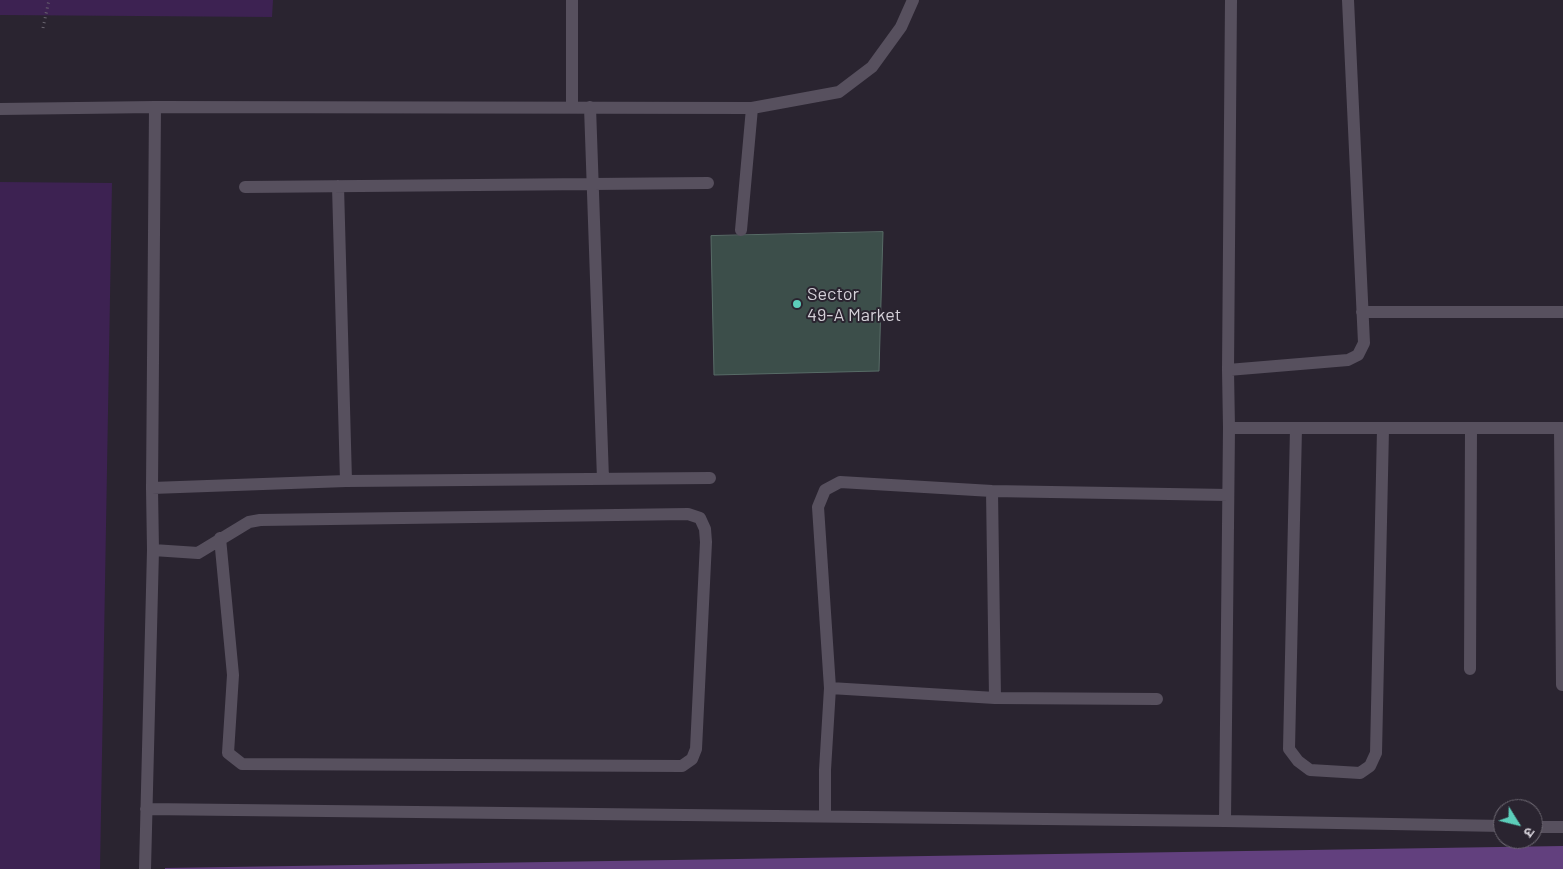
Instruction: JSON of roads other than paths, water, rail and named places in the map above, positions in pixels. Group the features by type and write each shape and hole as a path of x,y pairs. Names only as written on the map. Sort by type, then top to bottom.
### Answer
{"street":[{"path":"572,0 572,107"},
{"path":"0,109 155,106 752,108 839,92 872,67 901,27 913,0"},
{"path":"1225,821 1231,0"},
{"path":"1228,370 1348,360 1358,355 1364,343 1348,0"},
{"path":"145,869 153,550 155,106"},
{"path":"590,107 603,479"},
{"path":"740,230 752,108"},
{"path":"245,187 708,183"},
{"path":"338,186 346,481"},
{"path":"1362,312 1563,312"},
{"path":"1229,428 1561,428 1562,685"},
{"path":"1296,428 1289,749 1298,761 1310,770 1360,773 1370,766 1376,753 1383,428"},
{"path":"1470,669 1471,428"},
{"path":"152,488 346,481 710,478"},
{"path":"825,816 825,770 830,688 818,507 825,490 840,482 992,491 1228,495"},
{"path":"992,491 995,698"},
{"path":"153,550 198,553 220,538 249,522 260,520 688,514 700,518 705,529 706,542 696,750 692,760 682,766 242,764 228,752 233,675 220,538"},
{"path":"830,688 995,698 1157,699"},
{"path":"146,809 1493,826"},
{"path":"1543,826 1563,827"}],"place":[{"name":"Sector 49-A Market","path":"797,304"}]}
